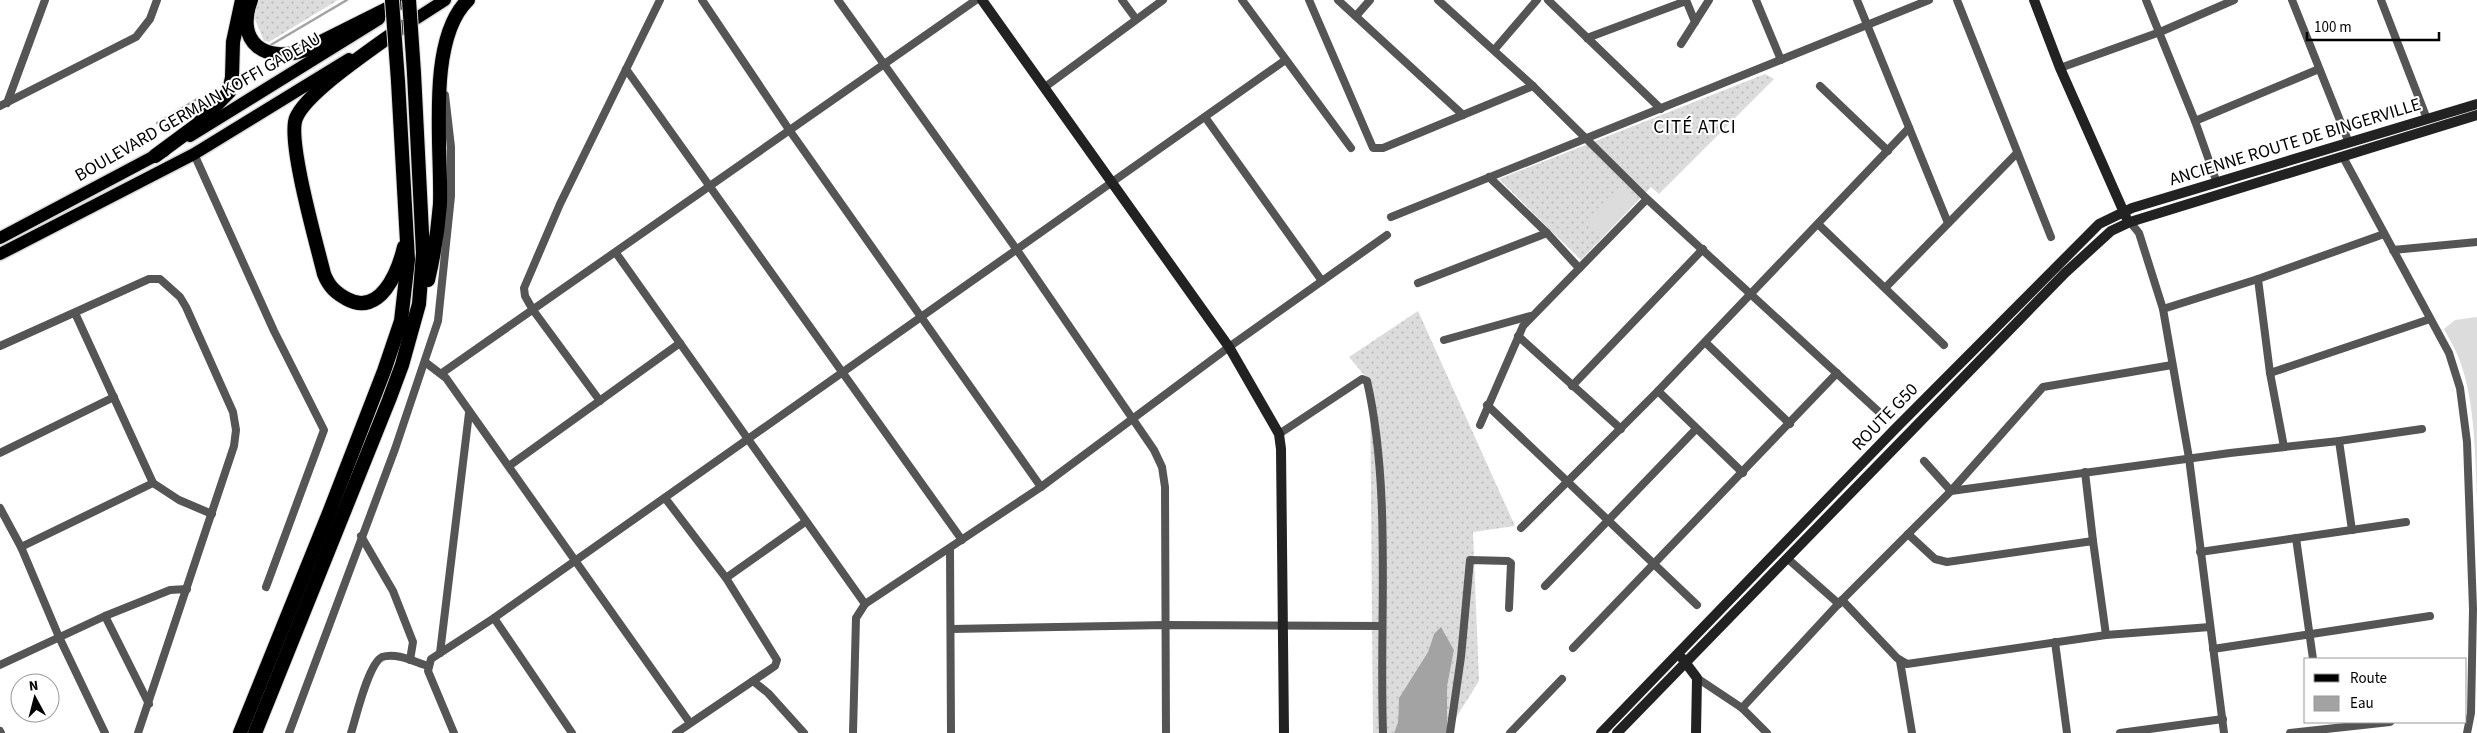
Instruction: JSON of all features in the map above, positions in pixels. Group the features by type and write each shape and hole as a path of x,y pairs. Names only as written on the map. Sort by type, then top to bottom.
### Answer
{"highway":[{"path":"155,156 197,125 230,92 232,42 242,0"},
{"path":"251,0 246,26 253,42 275,56 292,55 305,50 407,0 414,73 423,253 419,304"},
{"path":"240,733 329,513 395,340 406,286 408,222 392,0"},
{"path":"255,733 390,400 405,358 419,304 428,282 435,251 440,205 439,106 447,34 453,19 468,0"},
{"path":"402,27 319,90 301,109 294,128 302,181 324,274 328,283 337,293 352,302 367,303 382,294 394,278 404,249 408,222"}],"main road":[{"name":"BOULEVARD GERMAIN KOFFI GADEAU","path":"0,238 155,156 238,108 407,0"},
{"name":"BOULEVARD GERMAIN KOFFI GADEAU","path":"0,254 194,154 445,0"}],"street":[{"path":"3,104 45,0"},
{"path":"3,104 136,37 150,19 157,0"},
{"path":"600,400 533,310 525,296 524,284 660,0"},
{"path":"702,0 790,131 923,317 1041,487"},
{"path":"838,0 1017,250 1154,450 1163,476 1166,733"},
{"path":"442,373 710,188 976,0"},
{"path":"982,0 1229,346 1279,434 1281,450 1284,733"},
{"path":"1122,0 1136,19"},
{"path":"1045,87 1163,0"},
{"path":"1242,0 1284,60 1351,148"},
{"path":"1308,0 1373,148 1384,148 1533,86"},
{"path":"1338,0 1463,115"},
{"path":"1356,16 1370,0"},
{"path":"1438,0 1495,49 1647,199 1879,412"},
{"path":"1495,49 1537,0"},
{"path":"1548,0 1661,109"},
{"path":"1587,38 1686,0 1695,22"},
{"path":"1680,44 1709,0"},
{"path":"1756,0 1781,60"},
{"path":"1857,0 1948,223"},
{"path":"1390,217 1929,0"},
{"path":"1957,0 2051,237"},
{"path":"2034,0 2060,68 2122,212 2142,240 2163,309 2188,458 2224,733"},
{"path":"2146,0 2195,121 2217,183"},
{"path":"2060,68 2160,32 2234,0"},
{"path":"2292,0 2349,143"},
{"path":"2381,0 2428,119"},
{"path":"454,733 434,689 428,666 431,659 494,618 923,317 1284,60"},
{"path":"626,69 962,540"},
{"path":"2195,121 2319,69"},
{"path":"288,733 425,362 440,311 451,196 451,147 442,72"},
{"path":"1820,86 1888,151"},
{"name":"ANCIENNE ROUTE DE BINGERVILLE","path":"2122,212 2477,104"},
{"name":"ANCIENNE ROUTE DE BINGERVILLE","path":"2130,222 2477,115"},
{"path":"1205,117 1322,281"},
{"path":"1522,528 1658,391 1909,128"},
{"path":"1886,288 2017,153"},
{"path":"194,154 274,330 324,430 266,587"},
{"path":"2343,157 2449,353 2460,388 2467,442 2473,609 2471,713 2466,733"},
{"path":"1489,177 1580,268"},
{"path":"1480,425 1518,336 1530,316 1647,199"},
{"name":"ROUTE G50","path":"1682,658 2088,234 2109,218 2122,212"},
{"name":"ROUTE G50","path":"1682,658 1788,560 2065,273 2110,231 2130,222"},
{"path":"1818,224 1944,345"},
{"path":"1418,284 1547,233"},
{"path":"2163,309 2258,279 2384,234"},
{"path":"853,733 856,618 865,604 1041,487 1229,346 1387,235"},
{"path":"2393,250 2477,242"},
{"path":"1572,386 1703,249"},
{"path":"616,253 865,604"},
{"path":"0,346 154,278 160,279 180,297 186,307 233,412 236,430 234,446 138,733"},
{"path":"2258,279 2270,373 2284,447"},
{"path":"75,313 153,483 179,500 212,514"},
{"path":"1444,340 1530,316"},
{"path":"2270,373 2430,319"},
{"path":"1518,336 1621,429"},
{"path":"1705,342 1790,424"},
{"path":"509,466 680,343"},
{"path":"425,362 442,373 690,723"},
{"path":"1742,708 1840,602 1951,491 2043,387 2172,365"},
{"path":"1573,648 1837,374"},
{"path":"1279,434 1362,378 1367,380 1374,410 1381,502 1383,733"},
{"path":"1658,391 1743,473"},
{"path":"0,452 114,397"},
{"path":"1487,405 1568,480 1697,605"},
{"path":"440,653 469,413"},
{"path":"1951,491 2188,458 2339,442 2422,428"},
{"path":"1544,586 1696,429"},
{"path":"2339,442 2352,530"},
{"path":"1924,461 1951,491"},
{"path":"2085,472 2106,635"},
{"path":"21,547 153,483"},
{"path":"665,498 726,578 776,655 777,660 774,666 676,733"},
{"path":"0,508 21,547 60,638 105,733"},
{"path":"726,578 805,522"},
{"path":"2200,552 2406,522"},
{"path":"1908,534 1935,559 1947,562 2093,541"},
{"path":"361,536 396,599 413,642 410,660"},
{"path":"2296,538 2313,658"},
{"path":"950,549 950,733"},
{"path":"1450,733 1461,657 1470,560 1508,561 1511,563 1509,608"},
{"path":"1788,560 1840,602 1900,661 1913,664 2106,635 2210,627"},
{"path":"0,665 106,616 170,590 187,589"},
{"path":"106,616 149,704"},
{"path":"2213,649 2430,616"},
{"path":"494,618 572,733"},
{"path":"951,630 1166,625 1382,626"},
{"path":"2055,642 2067,733"},
{"path":"351,733 369,676 377,660 388,656 428,666"},
{"path":"1682,658 1697,678 1742,708 1767,733"},
{"path":"1601,733 1682,658"},
{"path":"1617,733 1682,658"},
{"path":"1900,661 1912,733"},
{"path":"1696,733 1697,678"},
{"path":"1510,733 1562,679"},
{"path":"753,681 768,693 804,733"},
{"path":"2122,733 2222,719"},
{"path":"2290,733 2322,726 2373,723"}],"shaded area":[{"path":"247,0 338,0 269,42 264,41"},
{"path":"1765,74 1774,79 1659,194 1651,187 1581,260 1499,179"},
{"path":"1620,186 1636,201 1602,236 1586,220"},
{"path":"1418,311 1515,526 1473,532 1479,681 1447,732 1447,687 1454,650 1441,628 1434,634 1428,652 1399,698 1398,722 1394,733 1373,733 1370,382 1349,357"},
{"path":"2477,317 2477,498 2474,430 2466,380 2453,346 2444,329 2455,320"}],"water":[{"path":"1441,627 1454,650 1447,687 1447,733 1394,733 1398,722 1399,698 1428,652 1434,634"}],"waterway":[{"path":"269,46 347,0"},
{"path":"157,123 199,98"}],"district":[{"name":"CITÉ ATCI","path":"1695,127"}]}
